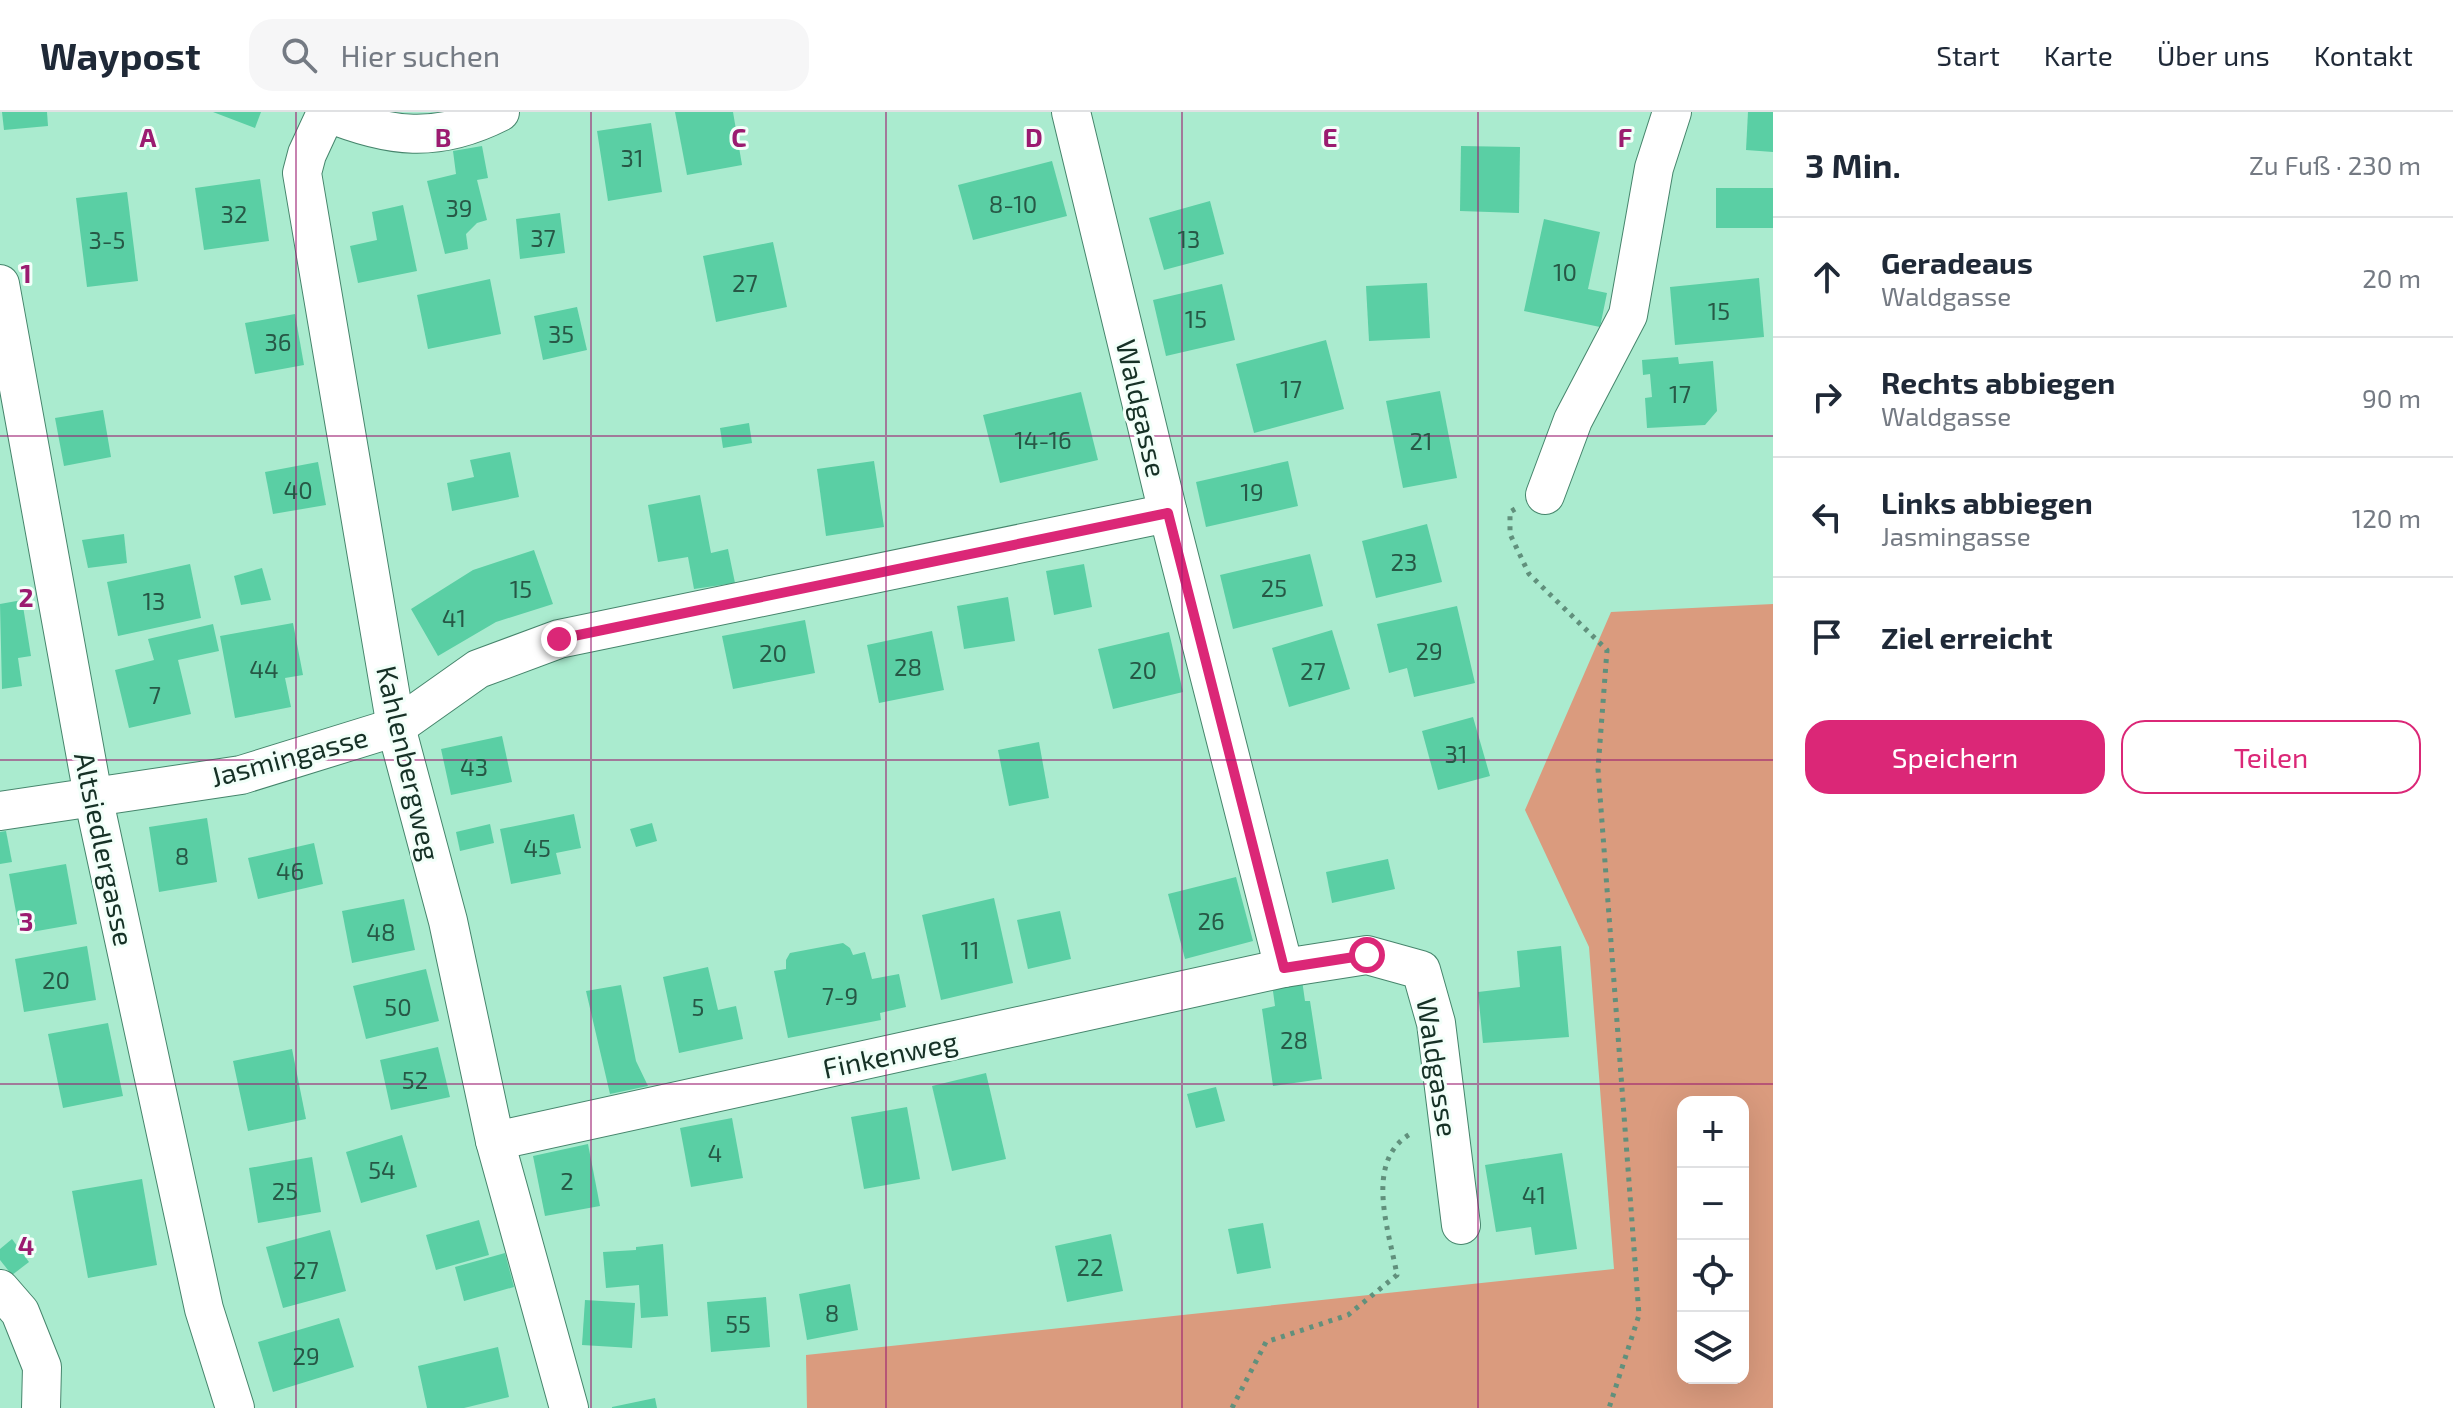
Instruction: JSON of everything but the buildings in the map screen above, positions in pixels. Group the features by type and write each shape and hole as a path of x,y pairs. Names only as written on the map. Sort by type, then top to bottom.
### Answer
{"street":[{"path":"326,112 379,131 433,135 500,112"},
{"name":"Kahlenbergweg","path":"326,112 302,173 396,727 448,921 495,1141 569,1408"},
{"name":"Waldgasse","path":"1071,112 1168,513 1284,968 1367,955 1421,970 1436,1023 1461,1225"},
{"path":"1545,495 1573,420 1628,315 1654,168 1672,112"},
{"name":"Altsiedlergasse","path":"0,284 93,796 204,1309 235,1408"},
{"name":"Jasmingasse","path":"0,811 241,775 396,727 478,669 559,639 1168,513"},
{"name":"Finkenweg","path":"495,1141 1284,968"},
{"path":"10,1301 42,1367 41,1408"}],"path":[{"path":"1545,495 1510,512 1510,534 1529,574 1607,650 1598,769 1639,1315 1609,1408"},
{"path":"1232,1408 1266,1342 1348,1315 1397,1275 1382,1188 1388,1156 1406,1137 1448,1116"}],"shaded area":[{"path":"1773,604 1773,1408 807,1408 806,1355 1614,1269 1589,947 1525,810 1611,612"}],"route":[{"path":"559,639 1168,513 1284,968 1367,955"}]}
